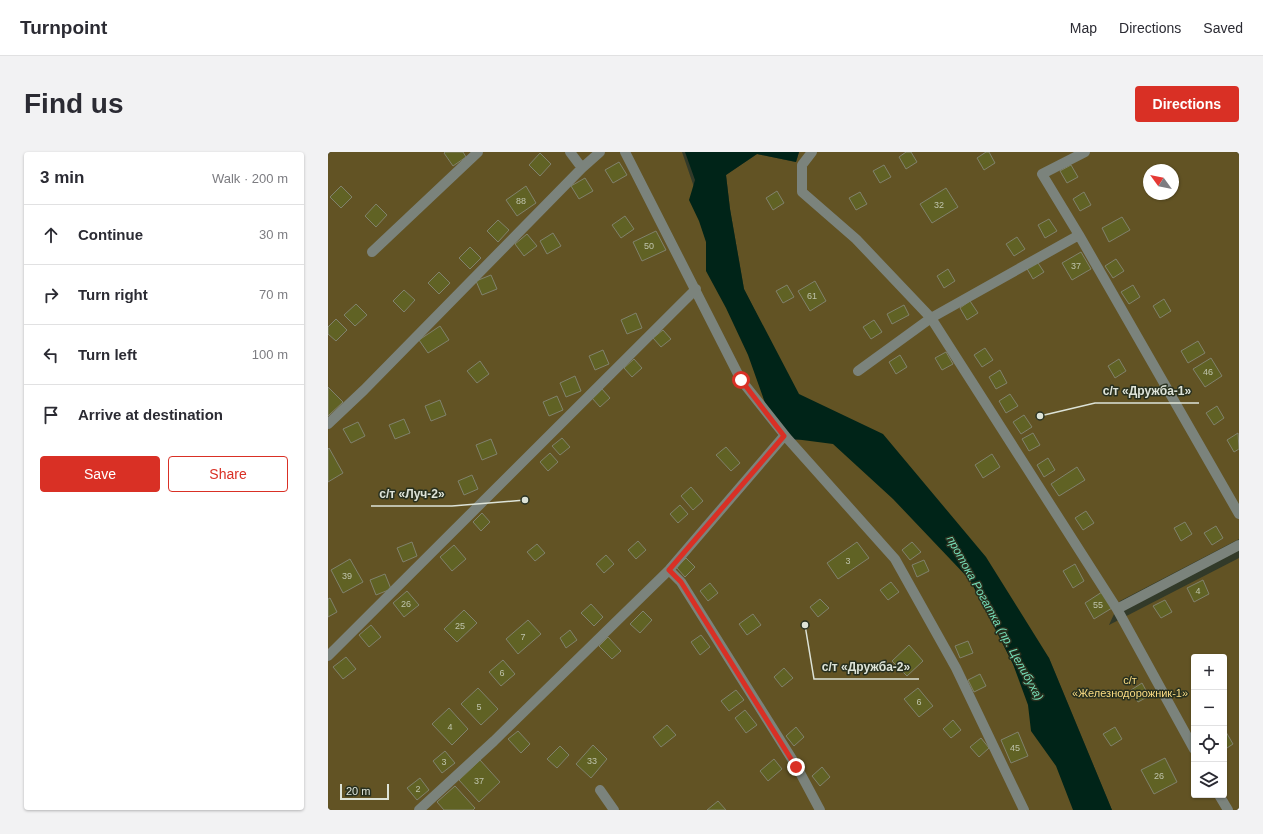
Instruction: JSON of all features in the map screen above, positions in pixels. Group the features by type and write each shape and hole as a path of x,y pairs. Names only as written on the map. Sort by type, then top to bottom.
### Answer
{"street":[{"path":"372,252 478,152"},
{"path":"570,152 582,168"},
{"path":"328,424 364,390 582,168 600,152"},
{"path":"625,152 741,380 784,436 895,558 956,668 1024,810"},
{"path":"812,152 802,165 802,192 856,239 931,318 1117,609 1191,744"},
{"path":"1084,152 1042,174 1079,235 1239,514"},
{"path":"858,371 931,318 1079,235"},
{"path":"328,656 696,289"},
{"path":"419,810 494,741 669,570 784,436"},
{"path":"1117,609 1239,545"},
{"path":"669,570 681,582 690,596 796,767 820,810"},
{"path":"600,790 614,810"},
{"path":"1221,798 1228,810"}],"green space":[{"path":"328,152 682,152 779,435 666,566 493,740 414,810 328,810"},
{"name":"с/т «Железнодорожник-1»","path":"799,152 1239,152 1239,539 1120,601 1109,625 1239,558 1239,810 1112,810 1049,658 799,398 744,289 730,209 726,175 757,154 796,162"},
{"path":"835,436 895,487 974,586 1013,664 1076,810 422,810 496,743 786,441"}],"water":[{"name":"протока Рогатка (пр. Целибуха)","path":"685,152 799,152 796,162 757,154 726,175 730,209 744,289 799,394 883,434 986,557 1049,658 1112,810 1073,810 1056,766 1031,731 1028,705 1013,664 970,580 893,499 833,444 787,438 770,417 748,355 726,308 706,271 706,242 699,221 689,200 695,180"}],"building":[{"path":"463,152 466,157 453,166 444,153"},
{"path":"906,152 911,152 917,162 906,169 899,157"},
{"path":"986,152 989,152 995,163 984,170 977,158"},
{"path":"540,153 551,164 540,176 529,165"},
{"path":"619,162 627,175 613,183 605,170"},
{"path":"884,165 891,177 880,183 873,171"},
{"path":"1071,165 1078,177 1067,183 1060,171"},
{"path":"585,178 593,191 579,199 571,186"},
{"path":"341,186 352,197 341,208 330,197"},
{"path":"526,186 536,203 517,216 506,200"},
{"path":"946,188 958,207 932,223 920,204"},
{"path":"777,191 784,203 773,210 766,198"},
{"path":"860,192 867,204 856,210 849,198"},
{"path":"1084,192 1091,205 1080,211 1073,199"},
{"path":"376,204 387,215 376,227 365,216"},
{"path":"625,216 634,229 621,238 612,225"},
{"path":"1122,217 1130,230 1109,242 1102,228"},
{"path":"1049,219 1057,231 1045,238 1038,225"},
{"path":"498,220 509,230 498,242 487,231"},
{"path":"656,231 666,250 642,261 633,242"},
{"path":"553,233 561,246 547,254 540,241"},
{"path":"527,234 537,246 524,256 515,244"},
{"path":"1017,237 1025,249 1014,256 1006,244"},
{"path":"470,247 481,258 470,269 459,258"},
{"path":"1081,252 1091,269 1072,280 1062,263"},
{"path":"1116,259 1124,271 1113,278 1105,266"},
{"path":"1036,260 1044,272 1033,279 1026,267"},
{"path":"948,269 955,281 944,288 937,276"},
{"path":"439,272 450,283 439,294 428,283"},
{"path":"491,275 497,289 482,295 476,281"},
{"path":"815,281 826,301 810,311 798,291"},
{"path":"787,285 794,297 783,303 776,291"},
{"path":"1133,285 1140,297 1129,304 1121,292"},
{"path":"404,290 415,300 404,312 393,301"},
{"path":"1164,299 1171,311 1160,318 1153,306"},
{"path":"970,301 978,313 967,320 960,308"},
{"path":"356,304 367,315 355,326 344,315"},
{"path":"904,305 909,315 892,324 887,314"},
{"path":"636,313 642,328 627,334 621,320"},
{"path":"336,319 347,330 336,341 328,334 328,327"},
{"path":"874,320 882,332 871,339 863,327"},
{"path":"440,326 449,340 428,353 419,340"},
{"path":"663,330 671,339 661,347 653,338"},
{"path":"1198,341 1205,353 1188,363 1181,351"},
{"path":"985,348 993,360 982,367 974,355"},
{"path":"603,350 609,364 595,370 589,356"},
{"path":"946,352 953,364 942,370 935,358"},
{"path":"900,355 907,367 896,374 889,362"},
{"path":"1211,358 1222,376 1205,387 1193,369"},
{"path":"634,359 642,368 632,377 624,368"},
{"path":"1119,359 1126,371 1115,378 1108,366"},
{"path":"480,361 489,374 477,383 467,371"},
{"path":"1000,370 1007,383 996,389 989,377"},
{"path":"575,376 581,391 566,397 560,383"},
{"path":"328,387 343,402 328,416"},
{"path":"602,389 610,398 600,407 592,398"},
{"path":"1010,394 1018,406 1006,413 999,401"},
{"path":"557,396 563,410 549,416 543,402"},
{"path":"440,400 446,415 431,421 425,406"},
{"path":"1217,406 1224,418 1214,425 1206,413"},
{"path":"1024,415 1032,427 1021,434 1013,422"},
{"path":"404,419 410,433 395,439 389,425"},
{"path":"358,422 365,436 351,443 343,429"},
{"path":"1033,433 1040,445 1029,451 1022,439"},
{"path":"1238,433 1239,449 1234,452 1227,440"},
{"path":"562,438 570,447 560,455 552,446"},
{"path":"491,439 497,454 482,460 476,445"},
{"path":"726,447 740,463 731,471 716,455"},
{"path":"329,448 343,473 328,482 328,449"},
{"path":"550,453 558,462 548,471 540,462"},
{"path":"992,454 1000,467 983,478 975,465"},
{"path":"1048,458 1055,470 1044,477 1037,465"},
{"path":"1077,467 1085,480 1059,496 1051,484"},
{"path":"472,475 478,489 464,495 458,481"},
{"path":"691,487 703,501 693,510 681,496"},
{"path":"680,505 688,514 678,523 670,514"},
{"path":"1086,511 1094,523 1083,530 1075,518"},
{"path":"482,513 490,522 481,531 473,522"},
{"path":"1185,522 1192,534 1181,541 1174,528"},
{"path":"1216,526 1223,538 1212,545 1204,533"},
{"path":"638,541 646,550 636,559 628,550"},
{"path":"412,542 417,556 403,562 397,548"},
{"path":"857,542 869,558 838,579 827,563"},
{"path":"912,542 921,552 910,560 902,550"},
{"path":"537,544 545,553 535,561 527,552"},
{"path":"454,545 466,559 452,571 440,557"},
{"path":"606,555 614,564 604,573 596,564"},
{"path":"686,558 695,567 685,577 676,567"},
{"path":"350,559 363,582 343,593 331,570"},
{"path":"924,560 929,571 917,577 912,565"},
{"path":"1075,564 1084,581 1073,588 1063,571"},
{"path":"385,574 391,589 376,595 370,580"},
{"path":"1203,580 1209,594 1194,602 1187,588"},
{"path":"891,582 899,592 888,600 880,590"},
{"path":"710,583 718,593 708,601 700,591"},
{"path":"407,591 419,605 404,617 393,603"},
{"path":"1102,592 1112,608 1094,619 1085,603"},
{"path":"330,598 337,612 328,617 328,599"},
{"path":"820,599 829,608 818,617 810,607"},
{"path":"1165,600 1172,612 1161,618 1153,606"},
{"path":"591,604 603,617 594,626 581,613"},
{"path":"464,610 477,623 457,642 444,629"},
{"path":"643,611 652,620 640,633 630,624"},
{"path":"753,614 761,625 747,635 739,624"},
{"path":"528,620 541,634 518,654 506,639"},
{"path":"371,625 381,637 369,647 359,635"},
{"path":"570,630 577,640 566,648 560,638"},
{"path":"701,635 710,647 700,655 691,642"},
{"path":"608,637 621,651 612,659 599,646"},
{"path":"968,641 973,653 960,658 955,646"},
{"path":"909,645 923,661 907,676 892,661"},
{"path":"346,657 356,669 343,679 333,667"},
{"path":"503,660 515,674 501,686 489,672"},
{"path":"784,668 793,678 782,687 774,677"},
{"path":"980,674 986,686 974,692 968,680"},
{"path":"1142,683 1149,696 1138,702 1131,690"},
{"path":"478,688 498,709 481,725 461,704"},
{"path":"918,688 933,706 919,717 904,699"},
{"path":"736,690 744,700 729,711 721,701"},
{"path":"449,708 468,729 452,745 432,724"},
{"path":"745,710 757,725 746,733 735,718"},
{"path":"953,720 961,730 951,738 943,729"},
{"path":"667,725 676,735 661,747 653,737"},
{"path":"796,727 804,737 794,746 786,736"},
{"path":"1115,727 1122,739 1111,746 1103,734"},
{"path":"518,731 530,744 521,753 508,739"},
{"path":"1018,732 1028,756 1011,763 1001,740"},
{"path":"1227,734 1233,744 1227,748"},
{"path":"981,738 989,748 979,757 970,747"},
{"path":"593,745 607,759 591,778 576,764"},
{"path":"560,746 569,755 557,768 547,759"},
{"path":"445,751 455,763 442,773 433,761"},
{"path":"1165,758 1177,782 1154,794 1141,770"},
{"path":"774,759 782,769 768,781 760,771"},
{"path":"480,760 500,782 479,802 459,780"},
{"path":"822,767 830,777 820,786 812,776"},
{"path":"420,778 429,790 417,800 407,788"},
{"path":"455,786 475,808 473,810 444,810 437,802"},
{"path":"718,801 726,810 707,810"}],"place":[{"name":"с/т «Дружба-1»","path":"1040,416"},
{"name":"с/т «Луч-2»","path":"525,500"},
{"name":"с/т «Дружба-2»","path":"805,625"}],"route":[{"path":"741,380 784,436 669,570 681,582 796,767"}]}
